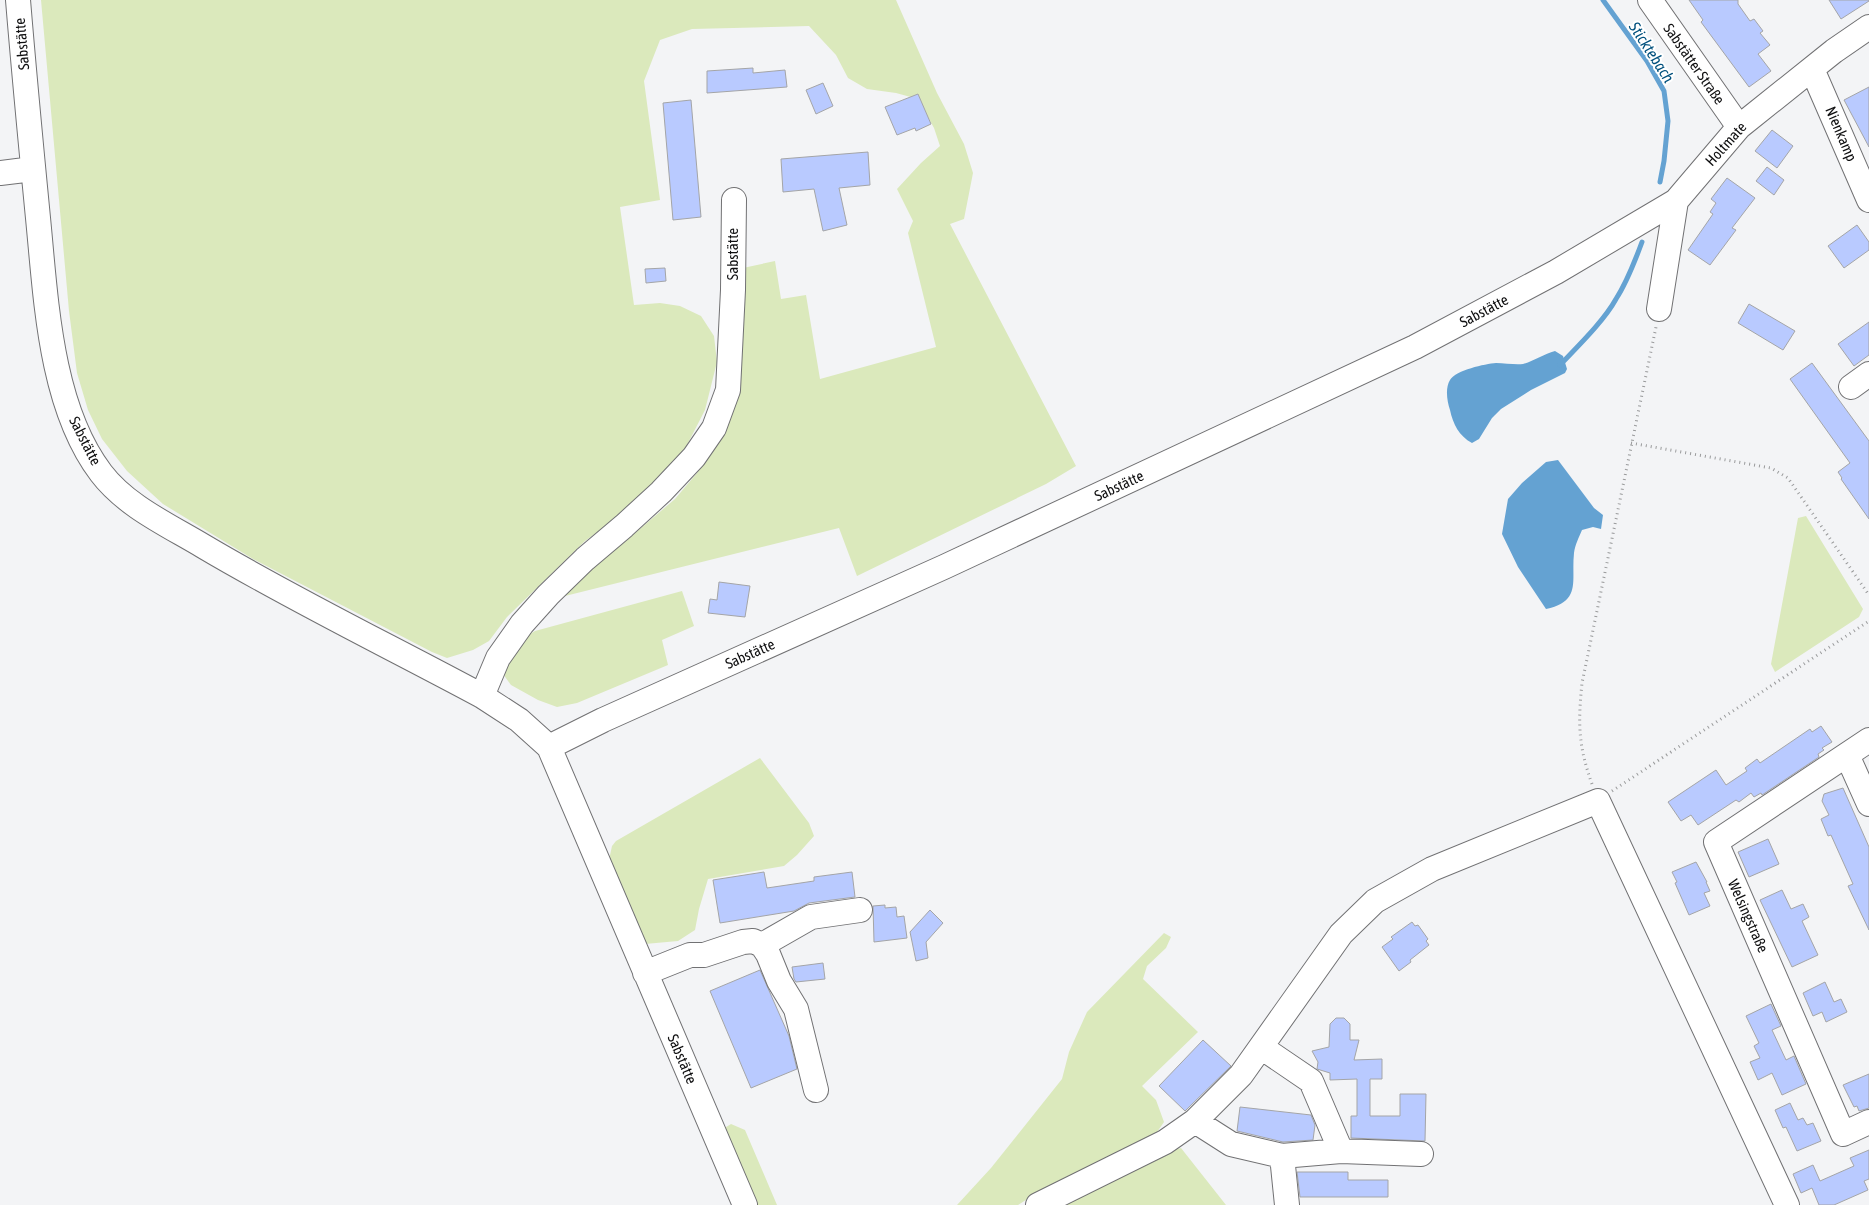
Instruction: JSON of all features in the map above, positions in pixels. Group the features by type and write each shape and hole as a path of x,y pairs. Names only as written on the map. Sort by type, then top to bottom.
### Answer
{"street":[{"name":"Sabstätte","path":"18,0 48,318 59,379 86,451 116,490 149,514 235,565 482,696 519,720 549,747 745,1205"},
{"name":"Sabstätter Straße","path":"1650,0 1739,128"},
{"name":"Holtmate","path":"1676,200 1739,128 1834,51 1869,27"},
{"name":"Nienkamp","path":"1812,69 1869,200"},
{"path":"0,173 33,169"},
{"name":"Sabstätte","path":"482,696 498,658 522,624 548,595 585,559 661,492 694,457 714,428 728,390 734,290 734,200"},
{"name":"Sabstätte","path":"549,747 603,720 970,555 1415,347 1556,272 1676,200"},
{"path":"1659,310 1676,200"},
{"name":"Welsingstraße","path":"1869,740 1716,842 1843,1134 1869,1122"},
{"path":"1847,755 1869,804"},
{"path":"1038,1205 1165,1142 1194,1121 1241,1075 1341,934 1375,901 1432,869 1598,801 1787,1205"},
{"path":"762,945 811,917 860,910"},
{"path":"645,973 690,955 704,955 742,942 754,941 762,945 796,1009 816,1090"},
{"path":"1261,1047 1311,1082 1342,1151"},
{"path":"1194,1121 1231,1144 1282,1156 1342,1151 1421,1154"},
{"path":"1282,1156 1287,1205"}],"path":[{"path":"1659,310 1582,683 1578,729 1583,754 1598,801 1869,621"},
{"path":"1631,443 1771,468 1788,478 1869,595"}],"green space":[{"path":"41,0 896,0 937,93 964,144 973,173 964,219 950,224 1076,466 1046,484 857,576 839,528 561,597 586,571 621,545 675,499 697,473 726,429 738,367 743,268 775,261 781,299 806,295 820,379 936,347 908,233 913,221 897,189 940,146 934,128 918,99 896,93 867,89 848,78 836,55 809,26 692,29 660,40 644,81 660,200 620,207 634,305 660,303 680,306 701,316 714,336 717,362 705,410 686,447 653,486 628,510 585,541 507,617 489,641 473,650 447,658 432,652 253,559 163,504 127,471 102,439 88,410 77,373 69,311"},
{"path":"1806,516 1863,609 1859,617 1775,672 1771,664 1798,518"},
{"path":"682,591 694,626 662,640 668,665 577,703 557,707 538,700 511,685 503,674 520,640 535,631"},
{"path":"760,758 809,823 814,836 784,866 708,879 695,930 678,941 645,944 609,860 612,846 616,841"},
{"path":"1164,933 1171,937 1166,948 1147,966 1143,979 1198,1032 1142,1086 1156,1100 1164,1122 1155,1135 1037,1193 1018,1205 957,1205 991,1168 1062,1079 1069,1052 1087,1012"},
{"path":"731,1124 745,1130 777,1205 757,1205 723,1129"},
{"path":"1181,1148 1226,1205 1055,1205 1154,1155"}],"water":[{"path":"1555,351 1563,356 1567,369 1565,373 1531,390 1501,409 1492,418 1479,439 1472,443 1460,433 1453,420 1447,399 1447,387 1453,376 1464,370 1496,363 1523,364"},
{"path":"1558,460 1594,508 1603,515 1601,529 1593,527 1582,530 1578,538 1574,553 1573,581 1570,595 1565,601 1546,609 1518,567 1502,534 1508,499 1522,483 1546,462"}],"building":[{"path":"1689,0 1738,0 1738,4 1750,21 1754,19 1763,31 1760,33 1770,45 1758,54 1771,71 1749,87 1701,22 1703,20"},
{"path":"1829,0 1869,0 1869,1 1841,19"},
{"path":"753,68 753,73 785,70 787,87 707,93 707,71"},
{"path":"823,83 833,106 816,114 806,90"},
{"path":"1869,87 1869,147 1844,100"},
{"path":"918,94 931,124 916,131 915,128 897,135 885,107"},
{"path":"691,100 701,217 673,220 663,103"},
{"path":"1772,130 1793,146 1777,168 1755,151"},
{"path":"868,152 870,185 839,188 847,225 823,231 814,189 783,192 781,159"},
{"path":"1767,167 1784,180 1774,195 1756,181"},
{"path":"1727,178 1755,198 1732,228 1736,230 1710,265 1688,250 1713,214 1710,212 1716,203 1711,199"},
{"path":"1857,225 1869,242 1869,250 1844,268 1828,246"},
{"path":"665,268 666,281 646,283 645,269"},
{"path":"1749,304 1795,331 1783,350 1738,323"},
{"path":"1869,322 1869,355 1854,366 1838,344"},
{"path":"1812,363 1869,441 1869,519 1838,472 1850,463 1790,379"},
{"path":"719,582 750,586 745,617 708,613 710,599 717,600"},
{"path":"1821,726 1832,742 1822,748 1824,750 1818,754 1819,757 1762,795 1761,793 1754,797 1751,793 1739,802 1736,800 1698,825 1691,815 1681,821 1668,802 1716,770 1726,785 1747,771 1745,768 1757,759 1760,763 1810,729 1812,732"},
{"path":"1843,788 1869,847 1869,930 1848,886 1853,884 1831,835 1828,836 1821,819 1829,815 1822,801 1824,794"},
{"path":"1768,839 1779,864 1749,877 1738,852"},
{"path":"1696,862 1710,891 1704,893 1710,906 1689,915 1672,872"},
{"path":"764,872 767,888 814,881 814,877 852,872 855,897 809,903 794,911 720,923 713,880"},
{"path":"1782,890 1791,909 1803,904 1809,917 1802,921 1818,955 1792,967 1760,900"},
{"path":"885,905 885,908 896,907 897,917 904,916 907,938 874,942 873,906"},
{"path":"930,910 943,923 926,942 928,958 916,961 910,932"},
{"path":"1412,922 1415,926 1418,925 1428,939 1426,941 1429,945 1399,971 1382,947 1393,939 1391,937"},
{"path":"823,963 825,979 796,982 794,979 792,967"},
{"path":"760,970 789,1036 797,1069 751,1088 710,991"},
{"path":"1825,982 1834,1002 1841,999 1847,1012 1826,1022 1822,1012 1813,1016 1803,993"},
{"path":"1771,1004 1781,1026 1772,1030 1786,1060 1794,1056 1806,1084 1782,1095 1772,1073 1758,1080 1750,1062 1760,1058 1754,1046 1759,1043 1746,1016"},
{"path":"1336,1018 1344,1018 1350,1024 1350,1040 1359,1040 1354,1060 1382,1059 1382,1079 1370,1079 1370,1116 1400,1116 1400,1094 1426,1094 1425,1141 1351,1138 1351,1116 1357,1116 1357,1079 1330,1080 1330,1073 1317,1069 1318,1062 1312,1051 1329,1047 1330,1024"},
{"path":"1203,1040 1231,1066 1185,1111 1159,1086"},
{"path":"1869,1074 1869,1108 1859,1111 1857,1106 1854,1107 1843,1085"},
{"path":"1790,1103 1798,1120 1803,1118 1807,1125 1813,1123 1821,1141 1797,1151 1786,1127 1783,1128 1775,1110"},
{"path":"1240,1107 1311,1115 1315,1125 1313,1140 1283,1142 1237,1131"},
{"path":"1869,1150 1869,1179 1864,1181 1868,1190 1834,1205 1819,1205 1812,1188 1801,1193 1793,1174 1813,1165 1820,1181 1854,1166 1850,1158"},
{"path":"1297,1172 1348,1172 1348,1180 1388,1180 1388,1197 1300,1197"}],"waterway":[{"name":"Sticktebach","path":"1603,0 1647,61 1664,91 1668,121 1660,182"},
{"path":"1560,365 1605,316 1627,279 1642,242"}]}
